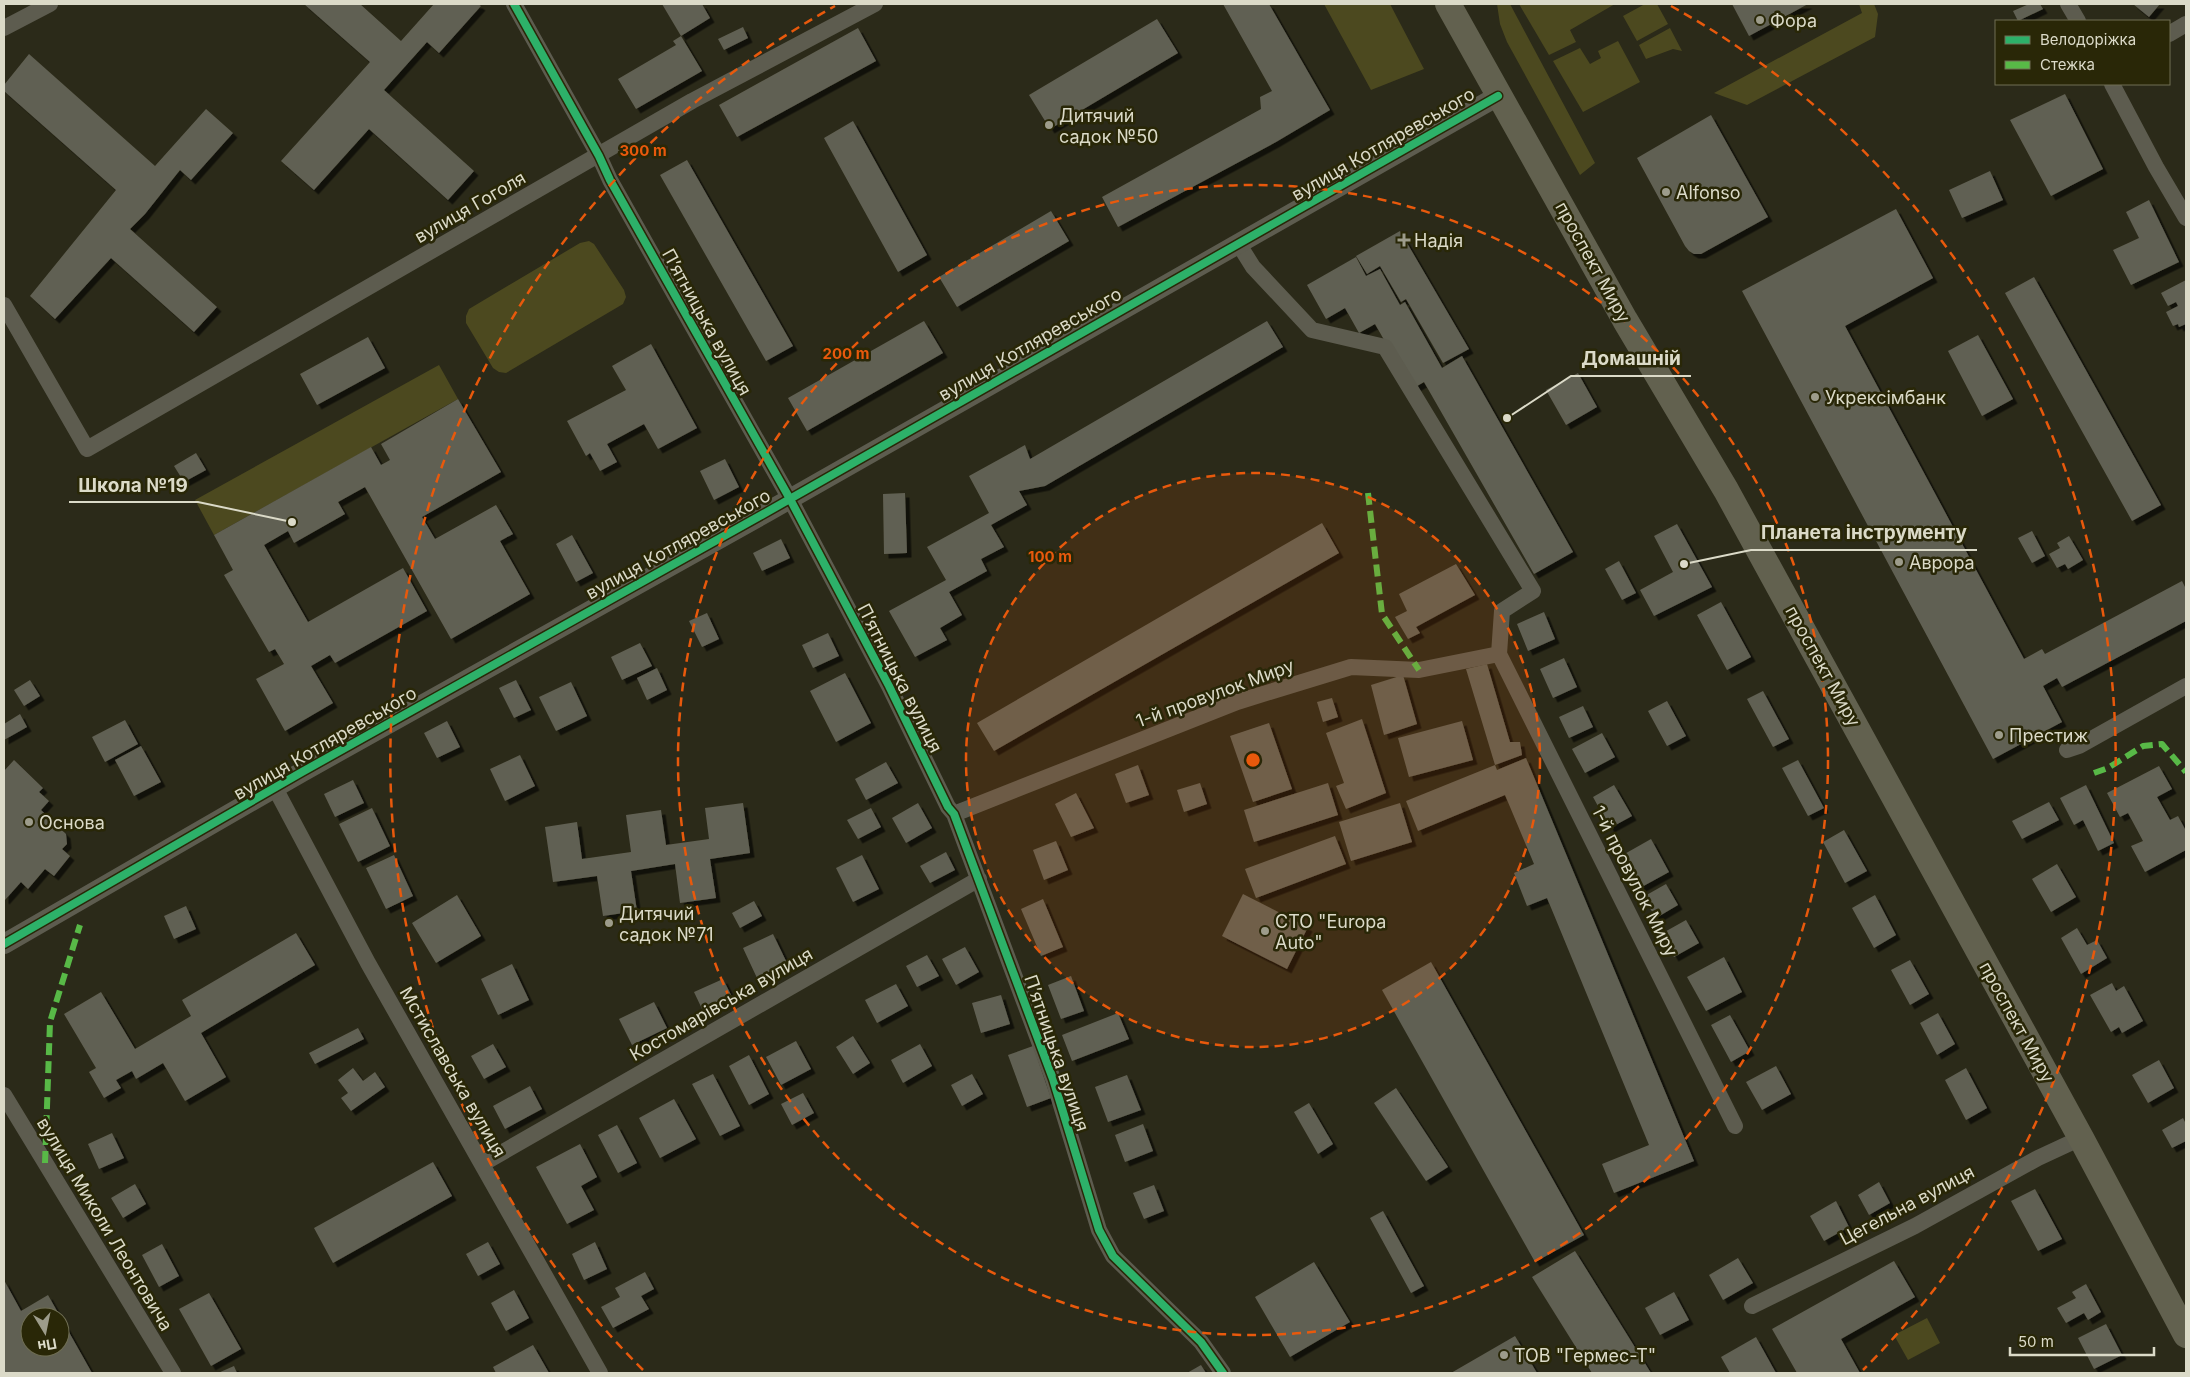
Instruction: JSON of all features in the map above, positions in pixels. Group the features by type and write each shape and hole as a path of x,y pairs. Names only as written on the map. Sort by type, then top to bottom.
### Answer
{"main road":[{"name":"проспект Миру","path":"1448,4 1625,320 1726,490 2186,1335"}],"street":[{"path":"4,28 50,4"},
{"name":"Пʼятницька вулиця","path":"514,4 599,156 610,180 790,499 889,686 948,807 954,814 1054,1079 1099,1230 1113,1256 1201,1342 1222,1373"},
{"name":"вулиця Гоголя","path":"4,305 87,449 692,101 875,4"},
{"path":"2068,4 2077,20"},
{"path":"2170,33 2186,24"},
{"path":"2113,85 2156,167 2186,218"},
{"name":"вулиця Котляревського","path":"4,944 275,788 790,499 1498,96"},
{"path":"1238,243 1253,267 1312,330 1385,347 1533,592 1502,611 1499,654"},
{"name":"1-й провулок Миру","path":"954,814 1237,702 1352,667 1419,670 1499,654 1735,1126"},
{"path":"2067,750 2079,746 2186,686"},
{"name":"Мстиславська вулиця","path":"275,788 368,963 600,1373"},
{"name":"Костомарівська вулиця","path":"482,1164 979,879"},
{"name":"вулиця Миколи Леонтовича","path":"4,1095 173,1373"},
{"name":"Цегельна вулиця","path":"1752,1306 1915,1226 2038,1158 2080,1138"}],"shaded area":[{"path":"1324,4 1390,4 1424,69 1371,90"},
{"path":"1497,4 1510,4 1595,163 1580,175 1507,42 1500,24"},
{"path":"1519,4 1615,4 1570,30 1576,42 1549,55"},
{"path":"1645,4 1657,4 1668,24 1637,41 1623,16"},
{"path":"1859,4 1874,4 1878,14 1875,37 1747,105 1714,93 1862,13"},
{"path":"1670,28 1682,51 1673,49 1646,59 1639,45"},
{"path":"1618,41 1640,82 1583,112 1553,61 1580,48 1590,64 1601,58 1598,51"},
{"path":"589,241 594,244 624,290 626,297 623,304 506,373 499,372 493,368 466,323 469,309 580,243"},
{"path":"439,365 458,399 214,535 195,500"},
{"path":"1927,1318 1940,1343 1908,1360 1894,1335"}],"building":[{"path":"304,4 360,4 401,41 434,4 478,4 481,6 439,53 427,42 384,90 474,171 448,200 369,129 314,190 281,161 370,62"},
{"path":"662,4 702,4 710,18 681,36"},
{"path":"1223,4 1269,4 1330,110 1276,142 1118,227 1102,197 1261,109 1260,97 1272,91"},
{"name":"Фора","path":"1732,4 1808,4 1749,36"},
{"path":"2029,4 2040,4 2043,9 2020,20 2018,20 2013,11"},
{"path":"2133,4 2160,4 2149,17"},
{"path":"1157,19 1178,53 1050,129 1029,95"},
{"path":"743,27 748,38 724,50 718,39"},
{"path":"858,28 876,61 737,137 719,105"},
{"path":"681,36 702,71 636,109 618,79 676,45 673,41"},
{"path":"29,54 155,166 206,109 233,133 191,180 180,170 145,214 130,229 217,307 194,332 111,258 55,319 30,296 116,190 4,91 4,85"},
{"path":"2065,94 2103,169 2051,196 2010,120"},
{"path":"1711,115 1768,217 1701,254 1694,254 1685,246 1637,158"},
{"path":"853,121 927,255 898,272 824,138"},
{"path":"687,160 793,346 766,361 660,175"},
{"path":"1990,171 2003,200 1962,218 1949,190"},
{"path":"2149,200 2179,262 2131,285 2113,250 2139,238 2126,212"},
{"path":"1896,209 1933,278 1845,326 2024,659 2042,649 2045,654 2182,581 2186,589 2186,621 2062,687 2057,678 2043,686 2062,722 1993,759 1742,291"},
{"path":"1051,211 1069,241 957,307 939,277"},
{"path":"1400,231 1469,349 1443,363 1406,299 1401,302 1380,266 1367,274 1356,256"},
{"path":"1356,257 1366,276 1380,269 1400,305 1405,302 1442,368 1462,356 1573,552 1534,574 1424,382 1412,389 1375,324 1359,333 1345,308 1326,319 1307,285"},
{"path":"2034,277 2161,505 2132,521 2005,293"},
{"path":"2186,280 2186,324 2179,327 2178,324 2173,326 2166,312 2178,306 2176,302 2168,306 2161,293"},
{"path":"924,321 943,353 807,431 788,398"},
{"path":"1267,321 1283,347 1045,486 1019,491 1027,505 991,525 1004,547 981,559 987,571 949,592 962,615 940,628 947,640 915,657 889,611 946,580 927,547 989,513 969,476 1025,445 1030,459"},
{"path":"1978,335 2013,399 1982,416 1948,351"},
{"path":"368,337 385,368 317,405 300,374"},
{"path":"651,344 697,428 658,449 644,424 607,444 617,462 600,471 590,453 586,456 567,421 626,390 612,366"},
{"path":"1578,373 1597,407 1566,425 1546,390"},
{"path":"458,399 501,472 422,517 435,539 496,505 513,534 500,541 530,594 451,639 365,487 338,502 345,514 294,543 288,531 264,545 308,622 403,568 427,611 335,663 330,655 311,666 333,703 285,731 256,679 284,664 275,649 269,652 224,575 233,570 214,535 371,447 381,465 390,460 381,444"},
{"path":"196,453 206,470 184,482 174,466"},
{"path":"725,459 739,487 714,500 700,471"},
{"path":"905,493 907,553 884,554 883,494"},
{"path":"1322,523 1339,553 994,751 977,723"},
{"path":"1677,524 1712,587 1654,616 1640,590 1673,572 1654,536"},
{"path":"2032,531 2045,556 2032,563 2018,538"},
{"path":"572,535 593,573 576,582 556,544"},
{"path":"2069,536 2083,560 2068,569 2065,564 2057,568 2049,554 2060,548 2057,543"},
{"path":"781,539 790,558 762,571 753,553"},
{"path":"1619,561 1636,593 1622,600 1605,569"},
{"path":"1456,564 1475,595 1416,627 1420,633 1408,639 1395,617 1407,611 1399,594"},
{"path":"1721,602 1751,657 1727,670 1697,615"},
{"path":"1544,612 1555,639 1528,651 1517,624"},
{"path":"707,613 719,639 702,647 689,621"},
{"path":"828,633 839,656 813,668 802,645"},
{"path":"640,643 652,666 622,680 611,657"},
{"path":"1564,658 1577,687 1553,698 1540,669"},
{"path":"1487,664 1510,742 1520,742 1522,755 1495,765 1466,669"},
{"path":"657,668 667,690 647,700 637,678"},
{"path":"845,673 871,723 836,742 810,691"},
{"path":"1403,675 1417,724 1384,735 1371,685"},
{"path":"30,680 40,696 24,706 14,690"},
{"path":"516,680 531,710 514,718 499,688"},
{"path":"571,682 587,716 556,731 539,697"},
{"path":"1763,691 1789,739 1773,747 1747,699"},
{"path":"1332,698 1338,717 1323,722 1317,702"},
{"path":"1667,701 1686,736 1667,746 1648,711"},
{"path":"1583,706 1593,727 1569,738 1559,717"},
{"path":"20,714 27,727 4,740 4,724"},
{"path":"1362,719 1386,793 1346,809 1336,786 1344,783 1326,733"},
{"path":"125,720 138,744 105,762 92,737"},
{"path":"447,721 460,747 437,758 424,733"},
{"path":"1462,721 1473,760 1409,777 1398,738"},
{"path":"1269,723 1292,789 1253,802 1230,736"},
{"path":"1602,733 1615,757 1585,773 1572,749"},
{"path":"141,746 161,782 134,796 115,760"},
{"path":"520,755 535,786 505,801 490,769"},
{"path":"1526,758 1694,1161 1614,1193 1602,1164 1649,1145 1547,898 1527,906 1514,873 1534,864 1505,795 1418,831 1406,801 1495,765 1497,770"},
{"name":"Основа","path":"14,760 43,788 39,792 49,801 41,810 66,834 67,844 62,849 70,856 54,876 45,869 28,889 21,882 5,900 4,771"},
{"path":"1798,760 1824,808 1808,816 1782,768"},
{"path":"886,762 898,783 866,800 855,779"},
{"path":"1138,765 1149,795 1126,803 1115,774"},
{"path":"2159,766 2172,789 2157,797 2170,820 2178,816 2186,831 2186,850 2145,872 2131,846 2143,841 2128,813 2120,817 2107,793"},
{"path":"353,780 364,803 335,817 324,794"},
{"path":"1200,783 1207,804 1184,812 1177,790"},
{"path":"1328,783 1338,815 1254,842 1244,810"},
{"path":"1614,785 1632,816 1610,828 1593,797"},
{"path":"2086,785 2114,843 2098,851 2083,820 2074,825 2060,798"},
{"path":"1076,793 1094,828 1071,837 1055,804"},
{"path":"2049,802 2059,820 2022,839 2012,821"},
{"path":"743,803 750,853 710,859 716,898 680,903 675,864 631,871 637,911 603,916 597,876 553,882 545,827 577,822 582,859 631,852 626,815 661,810 666,845 709,839 705,808"},
{"path":"918,803 932,828 906,843 892,818"},
{"path":"1400,803 1412,842 1351,861 1339,822"},
{"path":"372,808 390,846 358,862 339,824"},
{"path":"871,808 881,827 858,839 847,820"},
{"path":"1844,830 1867,871 1845,883 1823,842"},
{"path":"1335,836 1346,864 1256,898 1245,869"},
{"path":"1651,839 1669,872 1638,889 1621,856"},
{"path":"1056,841 1068,870 1044,880 1033,850"},
{"path":"946,852 955,870 930,883 920,866"},
{"path":"394,855 413,896 386,909 366,868"},
{"path":"862,855 879,889 853,902 836,868"},
{"path":"2057,864 2076,897 2051,912 2032,879"},
{"path":"1666,884 1678,905 1656,918 1643,897"},
{"name":"СТО \"Europa Auto\"","path":"1243,894 1308,927 1287,969 1222,936"},
{"path":"457,895 481,936 436,963 412,923"},
{"path":"1875,895 1896,935 1874,948 1852,908"},
{"path":"1043,899 1063,947 1041,956 1021,909"},
{"path":"754,901 762,916 740,928 732,913"},
{"path":"186,906 196,929 174,939 164,916"},
{"path":"1686,920 1699,943 1674,957 1661,934"},
{"path":"2077,928 2087,945 2097,940 2107,958 2081,974 2061,938"},
{"path":"296,933 315,965 201,1033 226,1077 185,1101 163,1063 136,1079 132,1071 116,1080 121,1088 104,1098 89,1072 96,1068 64,1014 101,992 135,1049 191,1016 182,1000"},
{"path":"773,934 787,963 757,978 743,948"},
{"path":"965,947 979,972 956,985 942,959"},
{"path":"927,955 939,976 917,987 906,966"},
{"path":"1724,957 1742,992 1706,1011 1687,977"},
{"path":"1910,960 1929,994 1910,1005 1891,970"},
{"path":"1431,962 1584,1235 1535,1262 1382,990"},
{"path":"512,964 529,1000 498,1015 481,979"},
{"path":"1071,976 1084,1011 1061,1019 1048,985"},
{"path":"723,979 732,997 703,1011 694,992"},
{"path":"2112,983 2116,991 2124,986 2143,1021 2122,1033 2119,1027 2111,1032 2090,995"},
{"path":"896,984 908,1006 877,1023 865,1000"},
{"path":"1001,995 1010,1024 981,1033 972,1003"},
{"path":"654,1002 667,1028 632,1045 619,1019"},
{"path":"1118,1013 1129,1039 1072,1061 1062,1035"},
{"path":"1938,1013 1955,1044 1937,1055 1920,1023"},
{"path":"1730,1015 1750,1051 1731,1062 1711,1025"},
{"path":"358,1028 364,1039 315,1064 309,1053"},
{"path":"853,1036 870,1063 853,1074 836,1047"},
{"path":"796,1041 811,1069 781,1085 766,1057"},
{"path":"493,1044 506,1067 484,1079 471,1056"},
{"path":"920,1044 932,1066 903,1083 891,1060"},
{"path":"1033,1046 1051,1098 1027,1107 1008,1055"},
{"path":"749,1055 769,1094 749,1105 729,1066"},
{"path":"2159,1060 2174,1088 2148,1103 2132,1075"},
{"path":"1776,1066 1791,1094 1762,1110 1746,1082"},
{"path":"353,1068 363,1081 375,1072 385,1087 351,1111 341,1098 348,1093 338,1080"},
{"path":"1966,1068 1987,1108 1966,1120 1945,1080"},
{"path":"713,1074 740,1126 720,1136 692,1084"},
{"path":"972,1074 983,1094 962,1106 951,1085"},
{"path":"1127,1075 1141,1110 1108,1122 1095,1087"},
{"path":"530,1086 542,1109 505,1129 493,1106"},
{"path":"1396,1088 1448,1167 1426,1181 1374,1103"},
{"path":"803,1093 814,1113 792,1125 781,1104"},
{"path":"674,1099 696,1139 660,1158 639,1118"},
{"path":"1309,1103 1333,1144 1318,1154 1294,1112"},
{"path":"2183,1118 2186,1124 2186,1141 2172,1148 2162,1130"},
{"path":"1143,1124 1153,1151 1125,1162 1115,1135"},
{"path":"617,1125 637,1163 618,1173 598,1135"},
{"path":"112,1133 124,1158 99,1169 88,1144"},
{"path":"580,1144 597,1177 581,1186 594,1210 567,1224 536,1167"},
{"path":"433,1162 452,1196 333,1263 314,1228"},
{"path":"1879,1182 1890,1203 1869,1215 1858,1195"},
{"path":"135,1184 146,1204 123,1218 111,1198"},
{"path":"1154,1185 1164,1211 1144,1219 1133,1193"},
{"path":"2035,1189 2062,1239 2038,1251 2011,1201"},
{"path":"1836,1201 1849,1227 1824,1241 1810,1216"},
{"path":"1383,1211 1424,1286 1411,1293 1370,1218"},
{"path":"488,1242 500,1264 478,1276 466,1254"},
{"path":"595,1242 607,1269 584,1280 572,1254"},
{"path":"162,1244 179,1276 159,1287 142,1255"},
{"path":"1575,1251 1651,1373 1592,1373 1532,1277"},
{"path":"1738,1258 1753,1283 1723,1300 1709,1275"},
{"path":"1894,1261 1915,1297 1841,1339 1860,1373 1797,1373 1772,1329"},
{"path":"1314,1262 1350,1322 1290,1357 1255,1297"},
{"path":"645,1272 654,1289 641,1296 649,1309 613,1328 601,1307 620,1297 615,1288"},
{"path":"4,1280 20,1309 20,1357 70,1357 70,1334 92,1373 4,1373"},
{"path":"2086,1284 2101,1312 2088,1320 2084,1313 2066,1323 2057,1308 2076,1298 2072,1292"},
{"path":"514,1290 529,1318 506,1331 491,1303"},
{"path":"1674,1292 1689,1320 1660,1335 1645,1308"},
{"path":"209,1293 241,1349 211,1366 179,1309"},
{"path":"48,1295 55,1307 28,1307"},
{"path":"2106,1324 2122,1355 2094,1369 2078,1338"},
{"name":"ТОВ \"Гермес-Т\"","path":"1515,1336 1537,1373 1451,1373"},
{"path":"1756,1337 1776,1373 1730,1373 1721,1357"},
{"path":"533,1345 549,1373 496,1373 493,1367"},
{"path":"1201,1365 1206,1373 1187,1373"},
{"path":"234,1366 237,1373 218,1373"}],"marked path":[{"path":"1368,493 1382,614 1419,670"},
{"path":"2094,773 2108,768 2143,746 2162,744 2186,772"},
{"path":"45,1163 50,1022 80,925"}],"cycle path":[{"path":"514,4 599,156 610,180 790,499 889,686 948,807 954,814 1053,1079 1099,1230 1113,1256 1201,1342 1223,1373"},
{"path":"4,944 302,772 767,512 1498,96"}],"place":[{"name":"Фора","path":"1760,20"},
{"name":"Дитячий садок №50","path":"1049,125"},
{"name":"Alfonso","path":"1666,192"},
{"name":"Надія","path":"1404,240"},
{"name":"Укрексімбанк","path":"1815,397"},
{"name":"Домашній","path":"1507,418"},
{"name":"Школа №19","path":"292,522"},
{"name":"Аврора","path":"1899,562"},
{"name":"Планета інструменту","path":"1684,564"},
{"name":"Престиж","path":"1999,735"},
{"name":"Основа","path":"29,822"},
{"name":"Дитячий садок №71","path":"609,923"},
{"name":"СТО \"Europa Auto\"","path":"1265,931"},
{"name":"ТОВ \"Гермес-Т\"","path":"1504,1355"}]}
